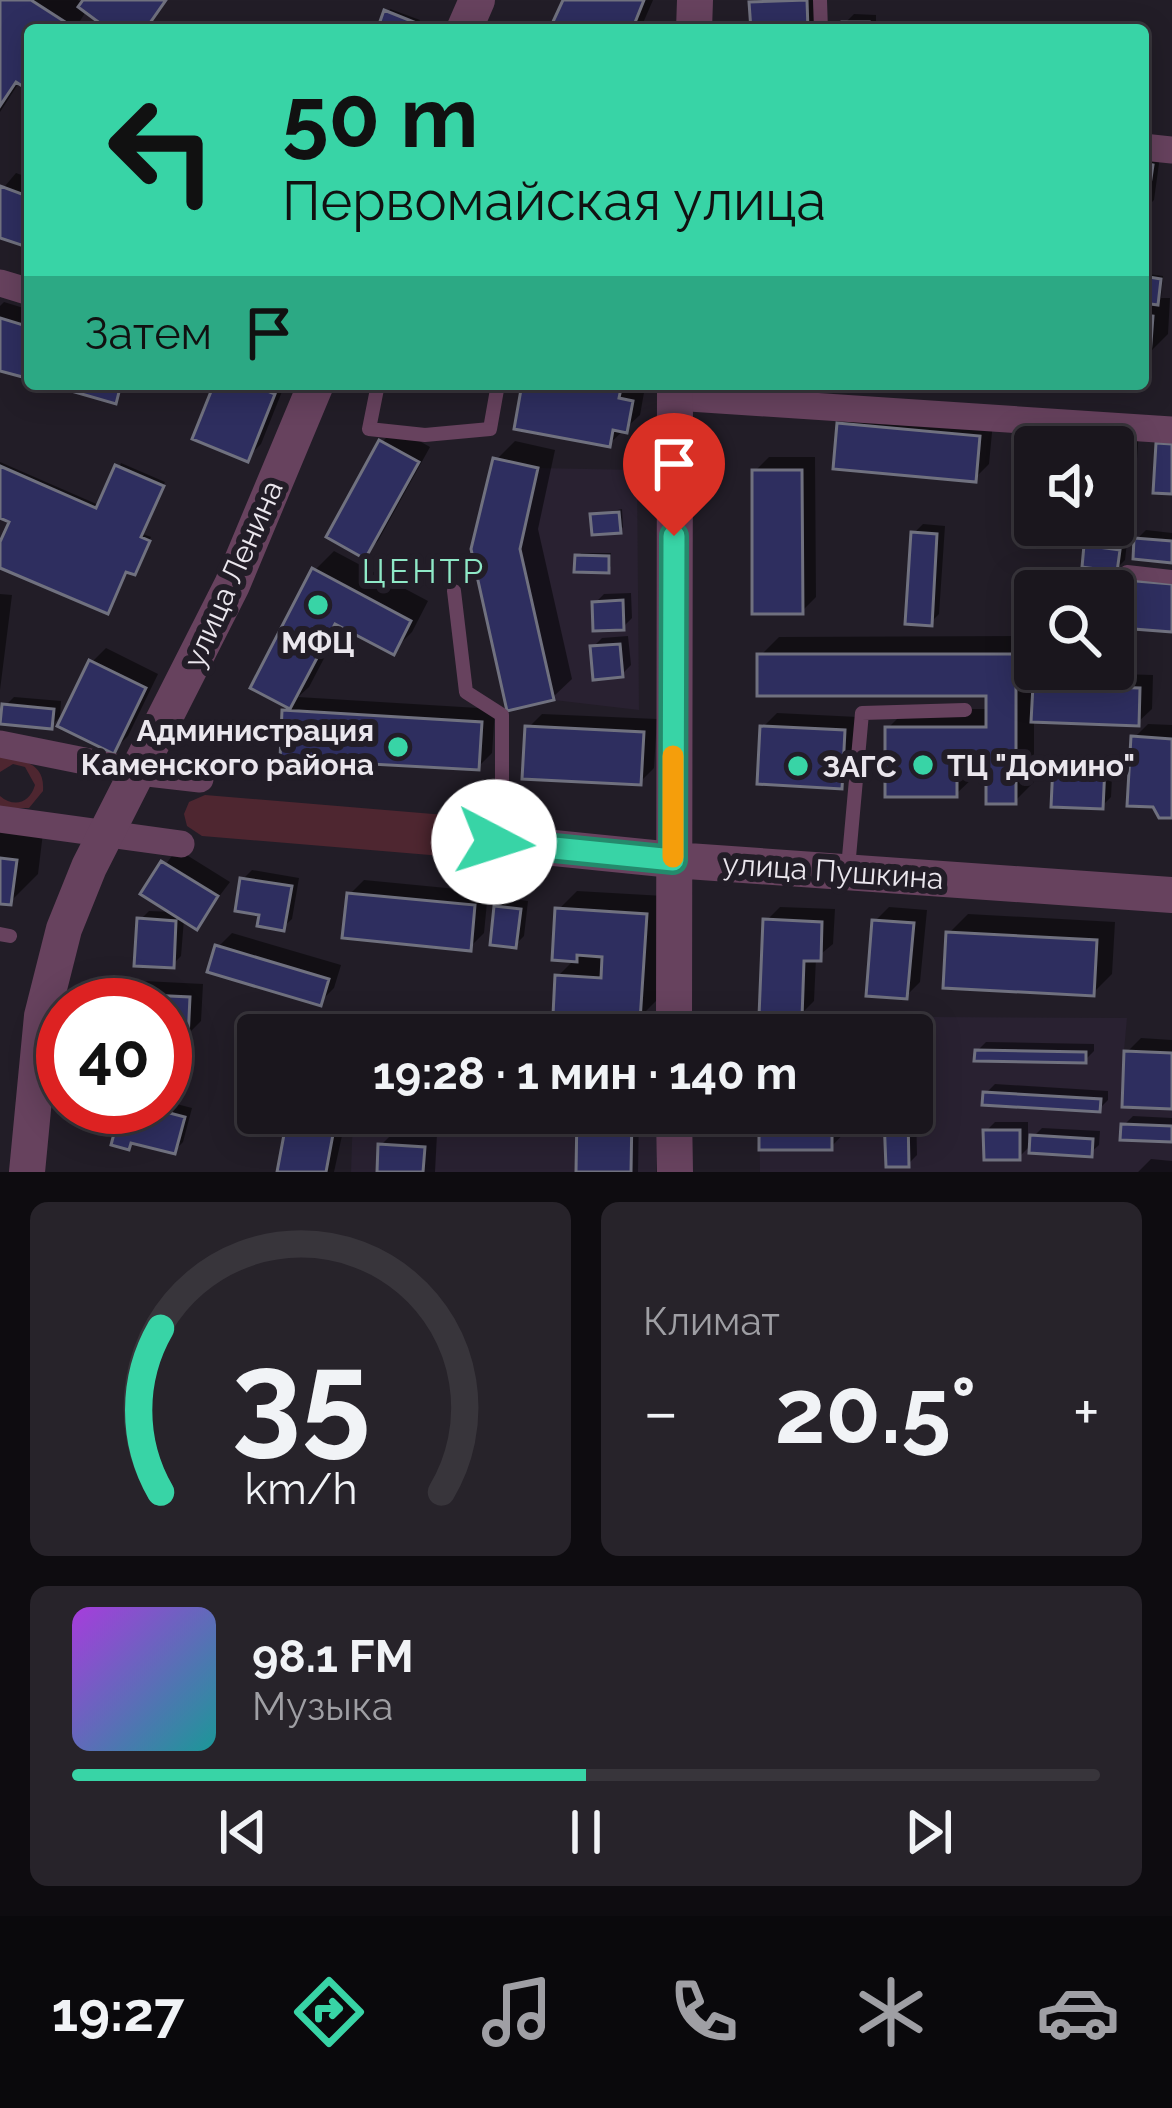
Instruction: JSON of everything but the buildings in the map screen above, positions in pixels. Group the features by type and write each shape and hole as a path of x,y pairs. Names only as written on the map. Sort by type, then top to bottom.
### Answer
{"street":[{"name":"улица Ленина","path":"26,1172 42,1016 64,929 105,835 232,585 313,390"},
{"path":"674,1014 675,390 1172,430"},
{"path":"0,744 139,772 200,779"},
{"path":"0,820 181,844"},
{"name":"улица Пушкина","path":"506,843 673,860 1172,895"},
{"path":"674,1134 675,1172"}],"lane":[{"path":"377,390 369,428 425,435 490,429 497,390"},
{"path":"1134,573 1172,577"},
{"path":"454,591 466,692 502,715 506,843"},
{"path":"848,872 862,713 965,710"}],"shaded area":[{"path":"538,468 637,470 639,710 554,700 520,549"},
{"path":"0,755 31,764 40,774 43,791 29,808 0,808 0,796 21,802 35,785 25,767 13,764 0,772"},
{"path":"205,795 457,816 471,827 469,849 454,857 202,836 187,826 184,814 189,802"},
{"path":"933,1017 1127,1018 1124,1051 1172,1053 1172,1172 760,1172 759,1134 933,1134"},
{"path":"352,1134 658,1134 656,1172 351,1172"}],"slow traffic":[{"path":"673,756 673,857"}],"place":[{"name":"МФЦ","path":"318,605"},
{"name":"Администрация Каменского района","path":"398,747"},
{"name":"ТЦ \"Домино\"","path":"923,765"},
{"name":"ЗАГС","path":"798,766"}],"district":[{"name":"ЦЕНТР","path":"424,571"}],"route":[{"path":"494,842 673,860 674,536"}]}
